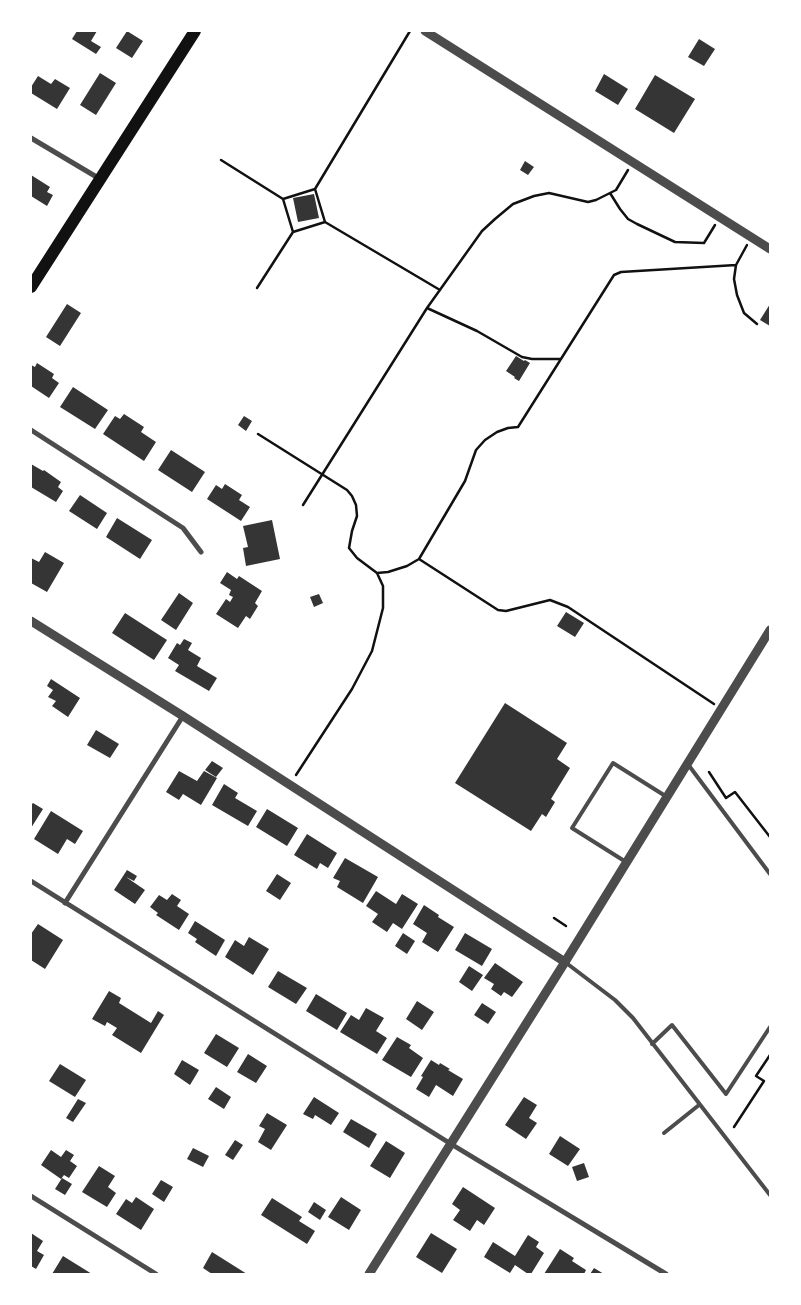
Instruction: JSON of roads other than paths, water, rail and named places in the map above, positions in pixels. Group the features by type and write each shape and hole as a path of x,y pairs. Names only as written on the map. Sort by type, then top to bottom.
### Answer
{"main road":[{"path":"31,287 195,31"}],"street":[{"path":"425,31 770,249"},
{"path":"31,138 100,179"},
{"path":"31,430 182,528 201,552"},
{"path":"31,621 183,716 565,962"},
{"path":"370,1274 770,630"},
{"path":"65,903 183,716"},
{"path":"31,881 451,1144 666,1274"},
{"path":"31,1196 156,1274"}],"lane":[{"path":"626,862 572,828 613,763 667,797"},
{"path":"687,763 770,874"},
{"path":"565,962 615,1000 632,1018 770,1196"},
{"path":"652,1044 672,1025 726,1094 770,1026"},
{"path":"664,1134 700,1105"}]}
